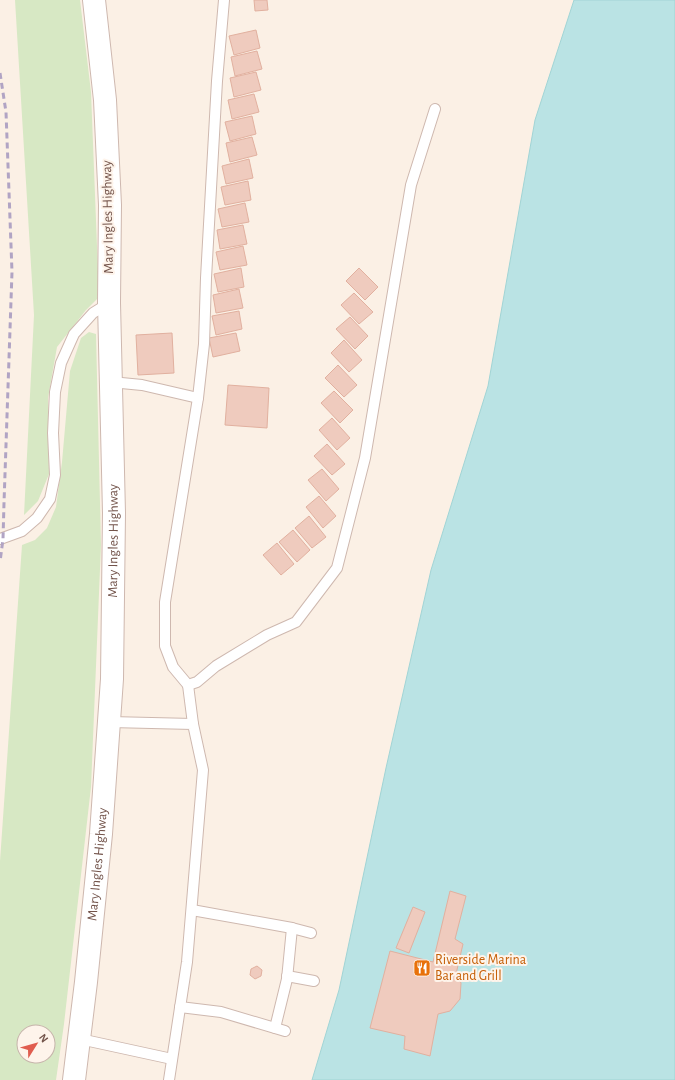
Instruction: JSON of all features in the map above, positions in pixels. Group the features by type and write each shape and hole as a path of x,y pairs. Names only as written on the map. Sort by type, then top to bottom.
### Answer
{"street":[{"name":"Mary Ingles Highway","path":"74,1080 80,1039 101,834 112,679 114,513 109,303 110,205 106,115 94,0"}],"lane":[{"path":"169,1080 187,962 203,770 193,724 188,685 173,668 165,646 165,602 198,398 204,344 206,278 217,88 224,0"},
{"path":"188,685 197,682 216,666 267,635 296,622 337,568 365,458 411,185 435,109"},
{"path":"0,540 22,531 37,518 50,499 55,475 53,433 55,392 61,363 74,334 93,313 109,303"},
{"path":"111,382 142,385 198,398"},
{"path":"110,722 193,724"},
{"path":"192,910 292,928 311,933"},
{"path":"180,1008 221,1012 280,1029 292,928"},
{"path":"287,976 314,981"},
{"path":"80,1039 172,1059"}],"green space":[{"path":"15,0 80,0 91,92 99,297 86,310 57,347 48,398 49,474 38,501 24,515 34,315"},
{"path":"89,332 96,334 101,545 91,787 64,1024 56,1080 0,1080 0,861 22,545 35,540 47,528 56,507 62,462 70,371 81,338"}],"water":[{"path":"574,0 675,0 675,1080 312,1080 339,990 386,768 431,570 488,386 535,120"}],"building":[{"path":"254,0 267,0 268,10 255,11"},
{"path":"256,30 260,48 234,55 229,36"},
{"path":"257,51 262,69 235,76 231,57"},
{"path":"256,72 261,90 234,97 230,78"},
{"path":"254,94 259,112 232,119 228,100"},
{"path":"252,116 256,134 230,141 225,122"},
{"path":"252,137 257,155 230,162 226,143"},
{"path":"249,159 253,178 226,184 222,166"},
{"path":"248,181 251,200 225,205 221,187"},
{"path":"245,203 249,222 222,227 218,209"},
{"path":"243,225 247,244 220,249 217,230"},
{"path":"243,246 247,265 220,270 216,252"},
{"path":"241,268 244,287 218,292 214,274"},
{"path":"359,268 378,287 365,300 346,281"},
{"path":"239,289 243,308 216,313 213,295"},
{"path":"354,293 373,312 359,324 341,305"},
{"path":"239,311 242,329 216,335 212,316"},
{"path":"350,317 368,336 355,349 336,329"},
{"path":"172,333 174,373 138,375 136,335"},
{"path":"236,333 240,351 213,357 209,338"},
{"path":"344,340 362,360 349,372 331,353"},
{"path":"338,365 357,385 344,397 325,378"},
{"path":"228,385 269,388 267,428 225,425"},
{"path":"334,391 353,410 340,423 321,403"},
{"path":"332,418 350,438 337,450 319,430"},
{"path":"327,444 345,464 332,475 314,456"},
{"path":"322,469 339,489 326,501 308,480"},
{"path":"319,496 336,516 323,528 306,507"},
{"path":"309,516 326,537 312,548 295,528"},
{"path":"293,530 310,550 297,562 279,542"},
{"path":"277,543 294,564 281,575 263,555"},
{"name":"Riverside Marina Bar and Grill","path":"450,891 466,896 455,939 463,944 456,974 461,983 460,999 450,1011 438,1014 430,1056 404,1049 405,1036 370,1028 390,951 433,962"},
{"path":"413,907 425,912 409,953 396,948"},
{"path":"257,966 262,970 261,976 255,979 250,975 251,969"}],"railway":[{"path":"0,73 6,112 12,272 3,539 0,562"}],"place":[{"name":"Riverside Marina Bar and Grill","path":"422,968"}]}
